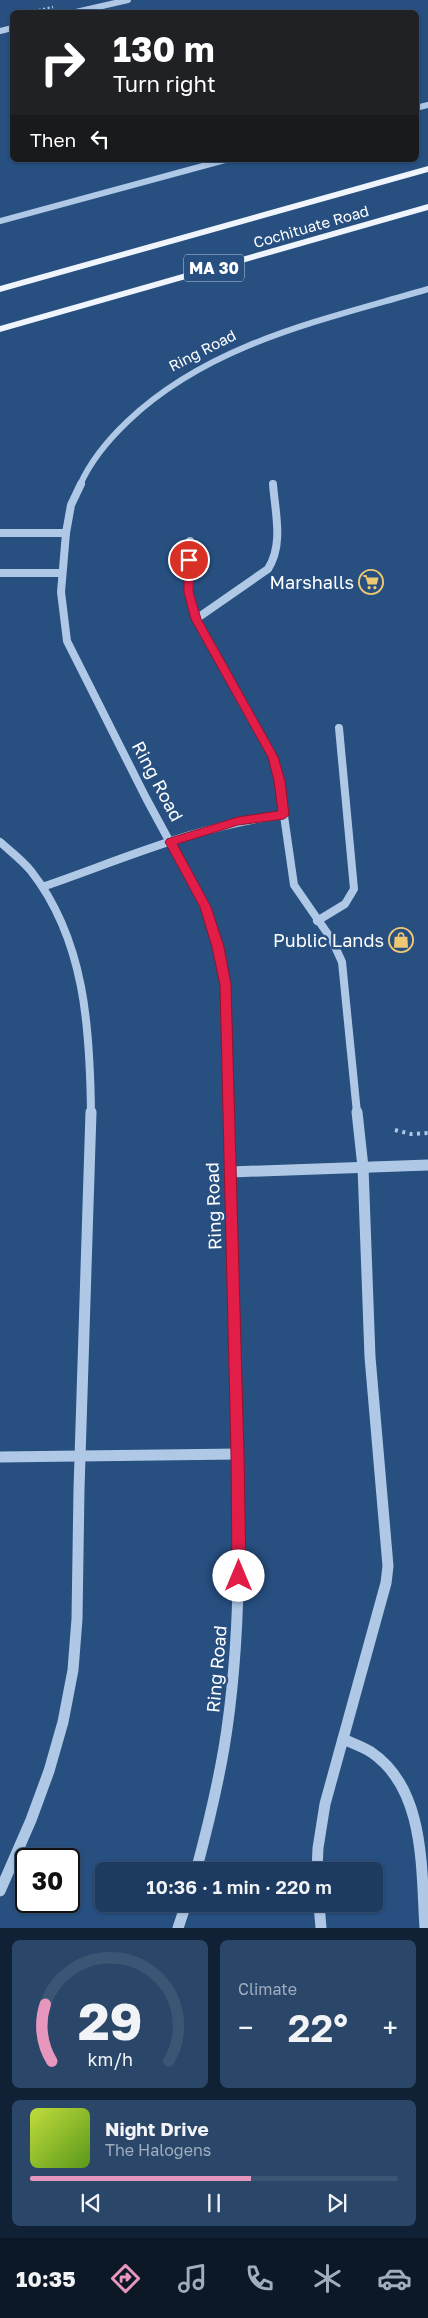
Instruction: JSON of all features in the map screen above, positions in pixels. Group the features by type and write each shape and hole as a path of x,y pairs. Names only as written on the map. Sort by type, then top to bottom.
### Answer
{"main road":[{"name":"Cochituate Road","path":"0,289 428,169"},
{"name":"Cochituate Road","path":"0,329 428,207"}],"street":[{"path":"85,10 128,0"},
{"name":"Ring Road","path":"198,1862 221,1764 234,1678 239,1592 238,1454 225,985 223,966 205,907 142,790 67,640 62,613 62,574 66,533 71,505 85,474 122,426 165,388 199,368 256,342 314,322 428,290"},
{"path":"196,619 268,569 274,562 278,548 272,484"},
{"path":"0,533 66,533"},
{"path":"190,541 189,592 196,619 273,757 279,781 294,885 338,950 345,974 363,1167 370,1357 388,1566 386,1583 320,1826 318,1862"},
{"path":"0,574 62,574"},
{"path":"317,921 345,904 354,889 339,728"},
{"path":"45,886 238,821 284,815"},
{"path":"0,842 21,859 45,886 60,916 76,963 87,1021 90,1074 90,1135 76,1635 72,1682 54,1759 43,1791 0,1891"},
{"path":"230,1172 428,1165"},
{"path":"0,1457 238,1454"},
{"path":"343,1739 369,1750 383,1760 406,1791 416,1828 425,1928"},
{"path":"178,1928 183,1912"}],"lane":[{"path":"0,221 218,162"},
{"path":"320,1912 321,1928"}],"path":[{"path":"395,1130 411,1134 428,1133"}],"place":[{"name":"Marshalls","path":"371,582"},
{"name":"Public Lands","path":"401,940"}],"route":[{"path":"189,560 189,592 196,619 258,727 273,757 277,768 284,815 238,821 171,842 188,872 213,928 223,966 225,985 238,1454 239,1576"}]}
